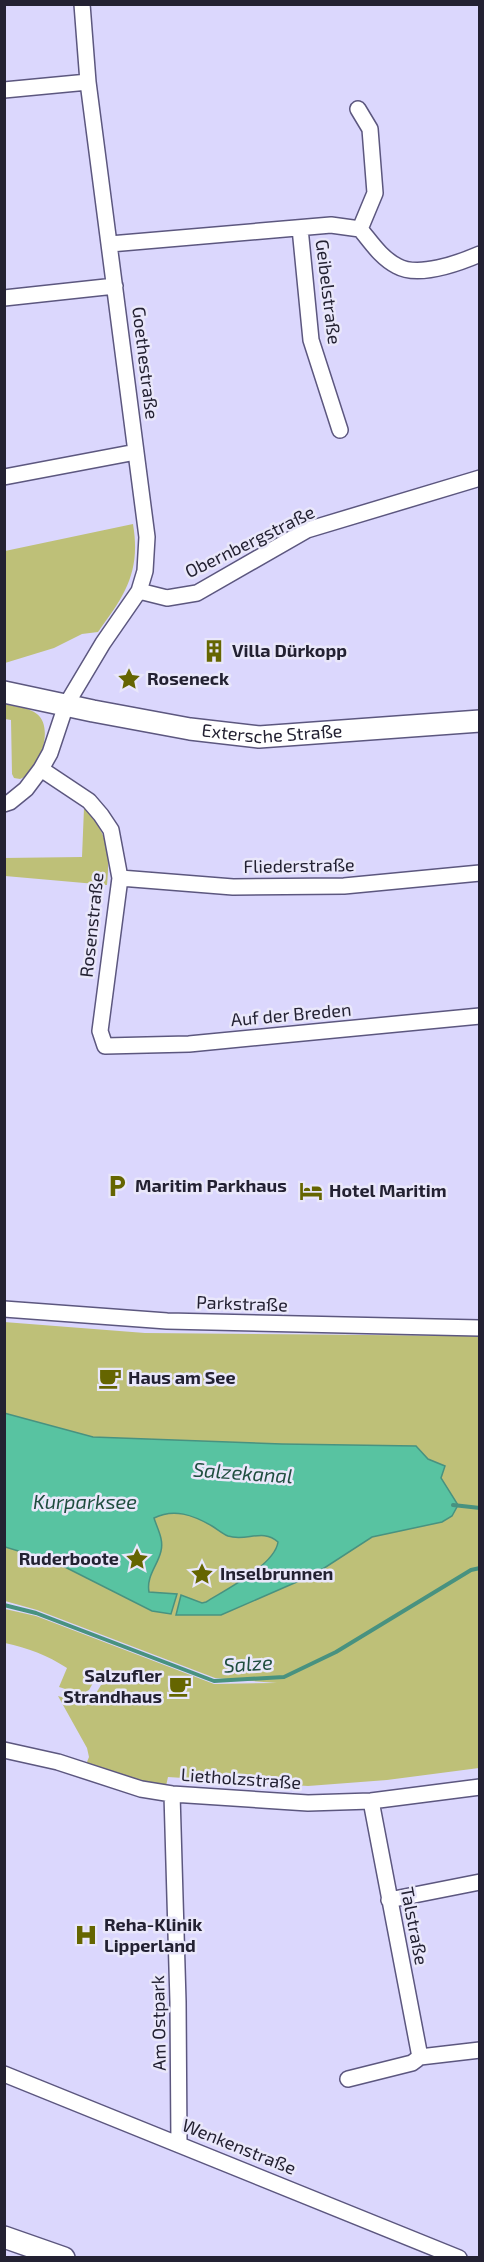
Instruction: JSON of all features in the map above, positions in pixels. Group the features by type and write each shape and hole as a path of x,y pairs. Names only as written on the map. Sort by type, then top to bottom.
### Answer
{"main road":[{"name":"Extersche Straße","path":"4,692 190,729 259,737 480,720"},
{"path":"4,2237 64,2258"}],"street":[{"name":"Goethestraße","path":"4,804 26,789 41,769 50,753 66,705 103,643 139,591 145,571 147,537 88,82 82,4"},
{"path":"4,90 88,82"},
{"path":"358,109 370,129 375,193 360,229 379,253 398,267 423,272 480,254"},
{"name":"Geibelstraße","path":"110,244 331,225 360,229"},
{"name":"Geibelstraße","path":"300,228 311,340 340,430"},
{"path":"4,298 115,286"},
{"path":"4,477 136,452"},
{"name":"Obernbergstraße","path":"139,591 167,598 197,593 307,530 480,478"},
{"name":"Rosenstraße","path":"41,769 82,795 101,815 111,830 120,878 100,1031 105,1046"},
{"name":"Fliederstraße","path":"120,878 233,887 344,886 480,873"},
{"name":"Auf der Breden","path":"105,1046 189,1044 480,1016"},
{"name":"Parkstraße","path":"4,1309 166,1321 480,1328"},
{"name":"Lietholzstraße","path":"4,1750 58,1762 141,1789 172,1794 308,1803 371,1801 480,1787"},
{"name":"Am Ostpark","path":"172,1794 178,2002 179,2144"},
{"name":"Talstraße","path":"371,1801 420,2057"},
{"path":"389,1900 480,1882"},
{"path":"348,2079 412,2063 420,2057 480,2050"},
{"name":"Wenkenstraße","path":"4,2074 459,2258"}],"shaded area":[{"path":"133,524 135,556 133,570 123,594 98,632 82,634 54,648 5,663 5,551"},
{"path":"5,704 34,712 42,721 45,729 45,739 38,759 27,775 20,779 14,778 12,774 11,720 5,719"},
{"path":"84,808 98,826 106,843 107,885 5,876 4,858 82,857"},
{"path":"4,1322 145,1333 479,1336 479,1768 387,1780 308,1786 168,1777 166,1786 124,1780 85,1767 89,1757 87,1748 58,1696 89,1705 101,1685 114,1681 114,1673 93,1683 89,1690 81,1694 59,1687 67,1668 37,1652 5,1643 5,1609 36,1616 214,1684 277,1683 215,1678 37,1610 5,1601"}],"water":[{"name":"Kurparksee","path":"4,1413 93,1437 416,1446 428,1459 445,1466 441,1478 458,1505 452,1516 442,1522 372,1537 315,1574 221,1615 176,1615 181,1595 202,1603 206,1602 259,1568 275,1551 278,1542 266,1536 241,1538 228,1536 205,1522 183,1514 161,1515 154,1518 162,1547 149,1581 149,1592 177,1594 171,1614 152,1611 55,1562 5,1547"}],"waterway":[{"name":"Salzekanal","path":"453,1505 480,1508"},
{"name":"Salze","path":"4,1605 36,1613 214,1681 284,1677 336,1652 471,1570 480,1568"}],"place":[{"name":"Villa Dürkopp","path":"214,651"},
{"name":"Roseneck","path":"129,679"},
{"name":"Maritim Parkhaus","path":"117,1186"},
{"name":"Hotel Maritim","path":"311,1191"},
{"name":"Haus am See","path":"110,1378"},
{"name":"Ruderboote","path":"137,1559"},
{"name":"Inselbrunnen","path":"202,1574"},
{"name":"Salzufler Strandhaus","path":"180,1686"},
{"name":"Reha-Klinik Lipperland","path":"86,1935"}]}
